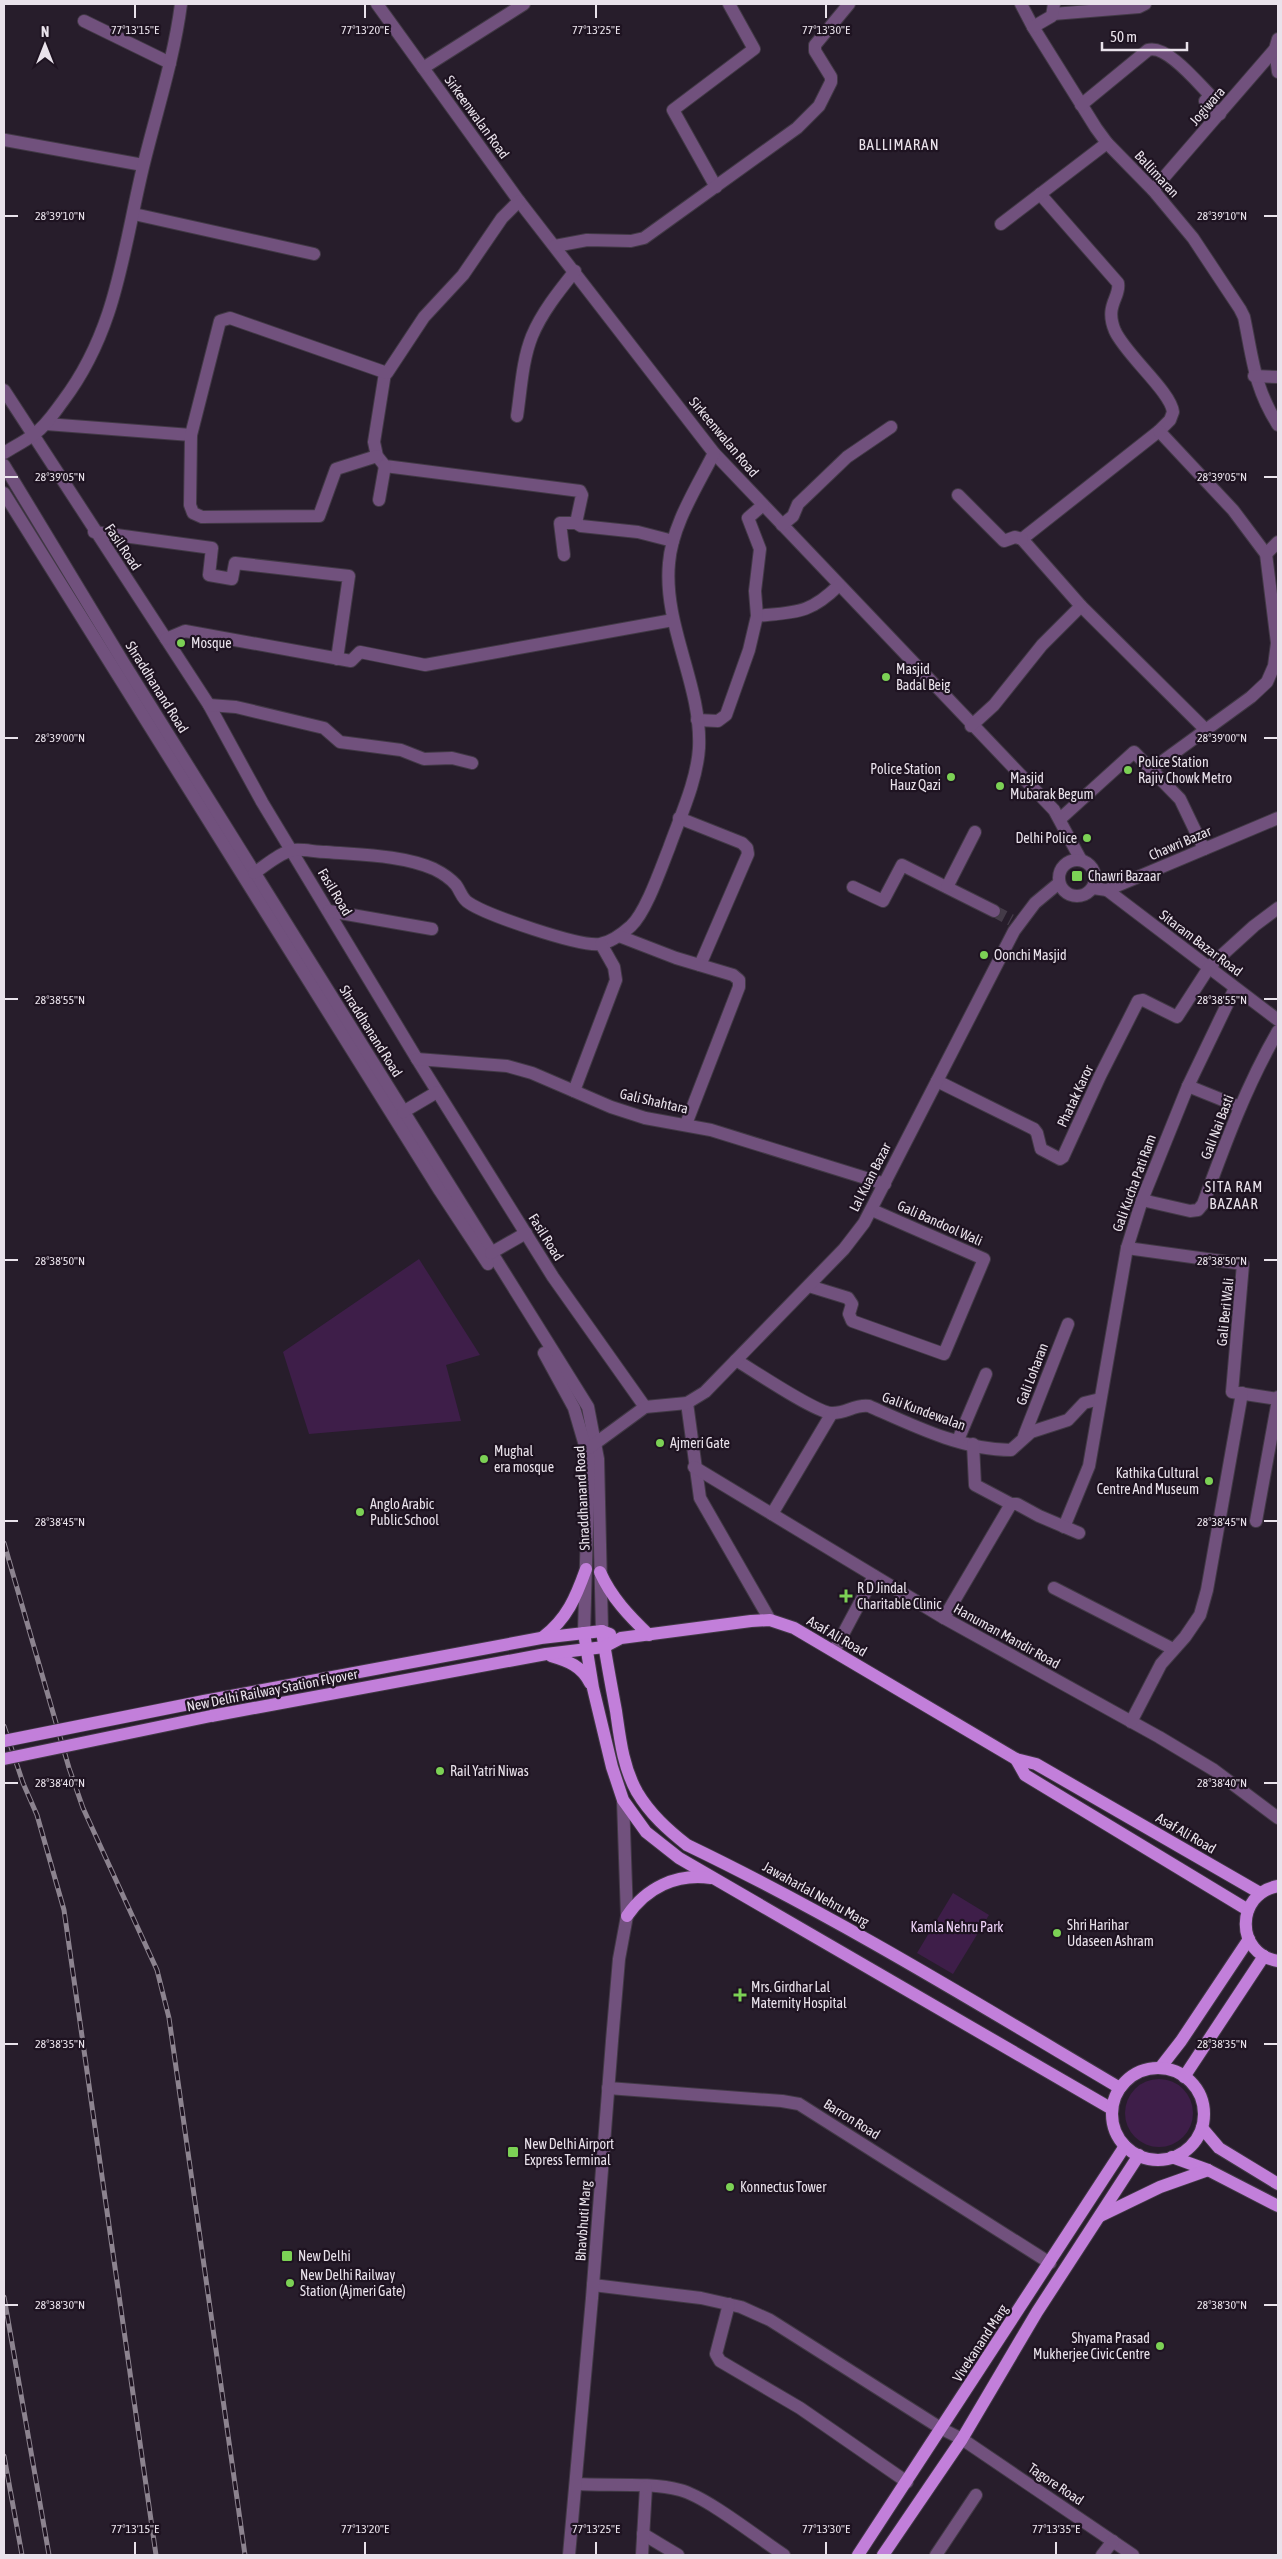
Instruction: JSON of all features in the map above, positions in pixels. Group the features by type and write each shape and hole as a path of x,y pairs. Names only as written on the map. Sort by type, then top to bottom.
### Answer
{"main road":[{"path":"541,1638 564,1617 576,1597 586,1569"},
{"path":"600,1572 607,1587 618,1602 649,1634"},
{"name":"Asaf Ali Road","path":"621,1638 751,1621 770,1620 794,1628 1016,1759 1036,1764 1260,1893"},
{"path":"602,1631 621,1638"},
{"name":"New Delhi Railway Station Flyover","path":"4,1741 204,1701 541,1638 602,1631"},
{"name":"Shraddhanand Road","path":"602,1631 604,1646"},
{"path":"584,1633 593,1688 612,1767 623,1800 653,1839 679,1858 1112,2109"},
{"name":"New Delhi Railway Station Flyover","path":"4,1759 211,1716 546,1654 604,1646 621,1638"},
{"name":"Jawaharlal Nehru Marg","path":"604,1646 622,1750 628,1773 638,1793 652,1813 677,1837 687,1845 768,1884 878,1946 1120,2088"},
{"path":"546,1654 576,1666 585,1672 593,1688"},
{"name":"Asaf Ali Road","path":"1016,1759 1025,1775 1248,1910"},
{"path":"627,1916 643,1897 670,1881 692,1877 716,1878"},
{"path":"1278,1886 1260,1893 1248,1910 1245,1920 1248,1939 1256,1950 1264,1956 1278,1961"},
{"path":"1160,2068 1181,2041 1248,1939"},
{"path":"1184,2077 1264,1956"},
{"path":"1160,2068 1184,2077 1197,2090 1203,2108 1202,2128 1191,2146 1172,2157 1155,2160 1138,2155 1125,2146 1113,2125 1112,2109 1120,2088 1129,2078 1140,2072 1160,2068"},
{"path":"1202,2128 1218,2148 1278,2184"},
{"name":"Vivekanand Marg","path":"858,2555 1125,2146"},
{"path":"883,2555 962,2439 1037,2312 1138,2155"},
{"path":"1172,2157 1208,2170 1278,2206"},
{"path":"1099,2216 1166,2184 1208,2170"}],"street":[{"path":"4,453 33,435 46,424 72,388 100,337 115,296 144,165 170,63 181,4"},
{"name":"Sirkeenwalan Road","path":"377,4 519,201 714,454 1060,819 1081,860"},
{"path":"423,68 524,4"},
{"path":"716,187 674,110 754,49 729,4"},
{"path":"554,246 587,240 632,241 644,238 797,128 819,106 831,79 815,52 815,46 849,4"},
{"name":"Ballimaran","path":"1021,4 1081,105 1107,143 1154,190 1205,253 1240,308 1245,322 1254,376 1265,404 1278,425"},
{"path":"1033,27 1054,9 1139,6 1145,4"},
{"path":"84,21 170,63"},
{"path":"1277,44 1278,72"},
{"name":"Jogiwara","path":"1154,190 1220,114 1277,44"},
{"path":"1081,105 1148,50 1156,48 1166,53 1210,95 1205,100 1220,114"},
{"path":"5,140 144,165"},
{"path":"1001,224 1107,143"},
{"path":"1022,539 1159,430 1172,417 1173,410 1162,393 1130,356 1114,329 1111,306 1119,285 1040,194"},
{"path":"379,500 381,461 374,442 385,373 389,371 424,317 463,275 502,218 519,201"},
{"path":"134,214 314,254"},
{"path":"517,416 524,367 532,336 551,302 575,272"},
{"path":"385,373 227,317 220,321 191,435 190,505 193,513 202,517 319,516 336,469 381,461 580,490 582,495 576,523"},
{"path":"1254,376 1278,377"},
{"name":"Fasil Road","path":"4,390 94,532 208,704 291,850 437,1092 553,1276 645,1407"},
{"path":"46,424 191,435"},
{"path":"782,525 793,516 798,504 848,457 891,427"},
{"path":"1152,769 1250,697 1267,682 1274,666 1277,643 1266,554 1233,510 1159,430"},
{"path":"254,873 291,850 366,856 408,862 432,868 448,877 471,905 520,924 582,944 601,944 619,936 636,922 660,874 694,775 699,748 697,720 669,590 669,563 673,541 714,454"},
{"name":"Shraddhanand Road","path":"4,465 254,873 588,1407 592,1423 589,1459 584,1633"},
{"name":"Shraddhanand Road","path":"4,493 440,1191 547,1357 574,1408 599,1471 602,1631"},
{"path":"958,495 1004,542 1015,537 1022,539 1081,606 1205,729"},
{"path":"697,720 718,721 726,715 749,650 757,616 755,591 760,549 748,518 763,505"},
{"path":"564,555 560,523 576,523 581,526 638,532 673,541"},
{"path":"94,532 212,548 209,575 232,579 235,564 349,576 337,659"},
{"path":"1266,554 1278,542"},
{"path":"757,616 802,612 823,602 839,585"},
{"path":"971,726 994,705 1042,645 1081,606"},
{"path":"82,620 94,613"},
{"path":"166,639 185,631 198,632 337,659 351,661 360,652 425,665 674,620"},
{"path":"208,704 236,707 324,728 340,742 401,750 424,759 452,758 472,763"},
{"path":"1060,819 1131,754 1137,753 1180,799 1204,850"},
{"path":"679,818 742,844 747,848 748,854 700,965"},
{"name":"Chawri Bazar","path":"1106,890 1278,818"},
{"path":"947,887 974,832"},
{"path":"1081,860 1092,867 1095,872 1096,882 1093,888 1085,895 1073,896 1067,893 1060,883 1059,877 1064,865 1069,861 1081,860"},
{"path":"853,887 883,901 902,865 994,911"},
{"name":"Lal Kuan Bazar","path":"645,1407 687,1403 705,1392 844,1249 872,1210 1015,922 1060,883"},
{"path":"1093,888 1106,890"},
{"name":"Sitaram Bazar Road","path":"1106,890 1210,966 1235,988 1278,1020"},
{"path":"1210,966 1248,931 1278,908"},
{"path":"329,911 432,929"},
{"path":"619,936 733,976 739,980 740,987 686,1124"},
{"path":"574,1092 616,980 614,967 601,944"},
{"name":"Phatak Karor","path":"937,1081 1034,1129 1037,1133 1041,1149 1060,1159 1063,1157 1100,1076 1138,1001 1143,1000 1177,1017 1210,966"},
{"name":"Gali Kucha Pati Ram","path":"1064,1527 1089,1466 1127,1248 1142,1200 1188,1086 1235,988"},
{"name":"Gali Nai Basti","path":"1142,1200 1190,1210 1198,1210 1203,1204 1240,1106 1258,1066 1278,1031"},
{"name":"Gali Shahtara","path":"417,1059 507,1066 532,1073 574,1092 645,1118 686,1124 885,1184"},
{"path":"1188,1086 1240,1106"},
{"path":"403,1112 437,1092"},
{"name":"Gali Bandool Wali","path":"809,1286 848,1298 852,1304 849,1314 852,1320 944,1354 984,1259 872,1210"},
{"path":"492,1253 526,1232"},
{"name":"Gali Beri Wali","path":"1127,1248 1243,1264 1237,1393"},
{"name":"Gali Loharan","path":"1024,1436 1068,1324"},
{"path":"736,1360 824,1412 832,1413 772,1514"},
{"path":"958,1440 986,1374"},
{"path":"1131,1722 1151,1680 1200,1615 1207,1590 1237,1393 1278,1399 1256,1521"},
{"name":"Gali Kundewalan","path":"832,1413 843,1413 860,1405 868,1406 924,1430 972,1444 1011,1450 1024,1436 1068,1420 1084,1403 1100,1399"},
{"path":"687,1403 694,1467 700,1498 770,1620"},
{"path":"590,1447 645,1407"},
{"path":"972,1444 975,1485 1011,1504 1017,1504 1079,1533"},
{"name":"Hanuman Mandir Road","path":"694,1467 944,1618 1214,1770 1278,1818"},
{"path":"944,1618 1011,1504"},
{"path":"834,1651 874,1576"},
{"path":"1054,1588 1173,1649"},
{"name":"Bhavbhuti Marg","path":"569,2555 617,1979 627,1916 623,1800"},
{"name":"Barron Road","path":"608,2088 782,2101 799,2104 1050,2262"},
{"name":"Tagore Road","path":"593,2285 701,2298 741,2306 770,2320 942,2429 962,2439 1133,2555"},
{"path":"729,2304 716,2354 720,2362 800,2408 907,2482"},
{"path":"576,2484 681,2490 699,2498 784,2555"},
{"path":"642,2555 646,2487"},
{"path":"936,2555 976,2495"},
{"path":"643,2534 678,2555"},
{"path":"1102,2555 1112,2541"}],"green space":[{"path":"419,1259 480,1355 446,1365 461,1421 309,1434 283,1352"},
{"name":"Kamla Nehru Park","path":"953,1893 989,1915 953,1974 917,1953"},
{"path":"1159,2079 1172,2082 1183,2089 1190,2100 1193,2113 1190,2126 1183,2137 1172,2144 1159,2147 1146,2144 1135,2137 1128,2126 1125,2113 1128,2100 1135,2089 1146,2082"}],"tunnel":[{"path":"994,911 1011,920"}],"railway":[{"path":"4,1543 69,1768 83,1808 157,1970 169,2018 245,2555"},
{"path":"4,1726 23,1783 37,1815 64,1910 156,2555"},
{"path":"4,2297 49,2555"},
{"path":"4,2456 22,2555"}],"place":[{"name":"Mosque","path":"181,643"},
{"name":"Masjid Badal Beig","path":"886,677"},
{"name":"Police Station Rajiv Chowk Metro","path":"1128,770"},
{"name":"Police Station Hauz Qazi","path":"951,777"},
{"name":"Masjid Mubarak Begum","path":"1000,786"},
{"name":"Delhi Police","path":"1087,838"},
{"name":"Chawri Bazaar","path":"1077,876"},
{"name":"Oonchi Masjid","path":"984,955"},
{"name":"Ajmeri Gate","path":"660,1443"},
{"name":"Mughal era mosque","path":"484,1459"},
{"name":"Kathika Cultural Centre And Museum","path":"1209,1481"},
{"name":"Anglo Arabic Public School","path":"360,1512"},
{"name":"R D Jindal Charitable Clinic","path":"846,1596"},
{"name":"Rail Yatri Niwas","path":"440,1771"},
{"name":"Shri Harihar Udaseen Ashram","path":"1057,1933"},
{"name":"Mrs. Girdhar Lal Maternity Hospital","path":"740,1995"},
{"name":"New Delhi Airport Express Terminal","path":"513,2152"},
{"name":"Konnectus Tower","path":"730,2187"},
{"name":"New Delhi","path":"287,2256"},
{"name":"New Delhi Railway Station (Ajmeri Gate)","path":"290,2283"},
{"name":"Shyama Prasad Mukherjee Civic Centre","path":"1160,2346"}],"district":[{"name":"BALLIMARAN","path":"899,144"},
{"name":"SITA RAM BAZAAR","path":"1234,1194"}]}
